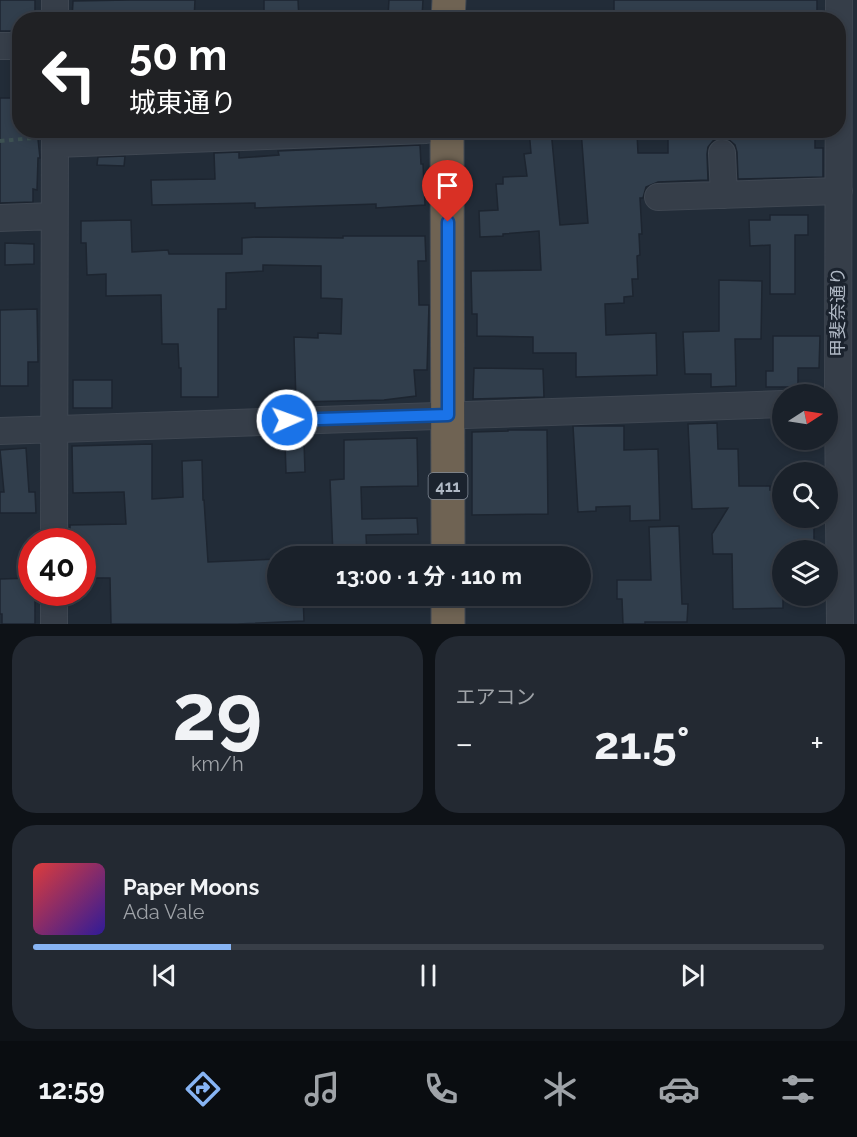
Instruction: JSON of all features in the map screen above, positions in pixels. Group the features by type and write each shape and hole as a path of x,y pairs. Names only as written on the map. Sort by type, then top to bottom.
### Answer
{"highway":[{"name":"411","path":"447,138 448,546"},
{"path":"448,606 448,624"}],"street":[{"path":"54,528 55,138"},
{"name":"甲斐奈通り","path":"839,138 840,624"},
{"path":"722,153 724,195"},
{"path":"658,197 839,191"},
{"path":"0,218 54,216"},
{"path":"0,430 772,404"},
{"path":"54,606 54,624"}],"path":[{"path":"0,141 41,138"}],"building":[{"path":"0,0 35,0 35,12 12,12 12,31 0,31"},
{"path":"195,0 194,12 72,12 73,1"},
{"path":"264,0 298,0 299,12 264,12"},
{"path":"389,0 423,0 422,12 388,12"},
{"path":"614,0 817,0 817,12 614,12"},
{"path":"0,98 12,98 12,138 38,138 40,158 38,158 37,190 33,189 33,202 0,203"},
{"path":"530,138 552,138 560,225 588,223 582,138 637,138 638,153 668,153 668,138 721,138 713,141 708,147 708,180 658,182 646,187 643,198 640,198 642,234 639,234 640,255 637,256 638,279 632,279 633,296 624,297 624,303 605,304 606,335 656,333 657,375 576,377 576,353 533,353 533,337 477,336 477,314 472,314 471,271 541,270 539,231 480,237 479,211 498,210 496,184 503,184 503,177 527,176 524,154 531,153"},
{"path":"721,138 815,138 815,148 823,148 823,177 738,179 737,152 735,145 728,139"},
{"path":"420,145 425,205 376,208 376,204 255,208 255,203 152,205 151,180 215,179 214,153 239,152 239,158 279,155 278,151"},
{"path":"125,156 124,166 97,165 98,157"},
{"path":"770,215 808,215 808,235 795,235 795,294 770,294 770,245 750,246 749,220 770,220"},
{"path":"131,220 132,252 168,250 169,254 242,254 242,238 256,237 425,236 426,261 418,261 419,305 429,305 427,370 414,370 416,396 384,400 296,402 294,337 318,338 318,333 341,334 342,299 321,298 321,266 263,265 263,271 226,273 226,309 218,309 218,397 181,397 178,344 162,344 161,295 106,296 106,274 87,275 86,243 81,243 81,221"},
{"path":"5,243 34,244 34,264 5,265"},
{"path":"719,280 762,281 761,339 735,339 736,386 711,387 711,374 685,374 683,332 719,331"},
{"path":"37,309 38,362 28,362 28,386 0,386 0,310"},
{"path":"773,336 820,336 819,368 798,368 798,384 772,384 772,387 766,387 766,371 773,371"},
{"path":"474,368 543,369 544,397 473,399"},
{"path":"73,380 112,380 112,408 73,408"},
{"path":"717,423 718,449 738,449 739,486 770,486 772,490 772,528 814,528 814,540 772,540 772,606 783,606 783,608 733,609 732,554 713,554 712,534 728,508 692,509 688,424"},
{"path":"573,426 624,426 624,450 658,449 660,520 630,521 630,506 596,507 596,511 578,512"},
{"path":"547,430 548,514 472,515 472,432"},
{"path":"417,438 418,486 361,487 362,519 417,518 418,534 366,535 367,546 333,546 330,480 344,479 344,440"},
{"path":"285,442 304,442 305,472 286,473"},
{"path":"152,444 152,499 183,497 182,461 202,460 208,562 267,559 267,606 303,606 304,621 237,624 111,624 110,578 96,578 96,528 70,528 70,525 126,524 124,492 73,493 72,446"},
{"path":"26,448 29,492 35,492 36,513 0,513 0,492 4,492 0,450"},
{"path":"679,526 682,604 688,604 687,622 623,624 622,599 617,599 617,580 651,580 649,527"},
{"path":"18,578 18,606 35,606 35,624 2,624 0,579"}],"route":[{"path":"287,420 448,415 448,222"}]}
